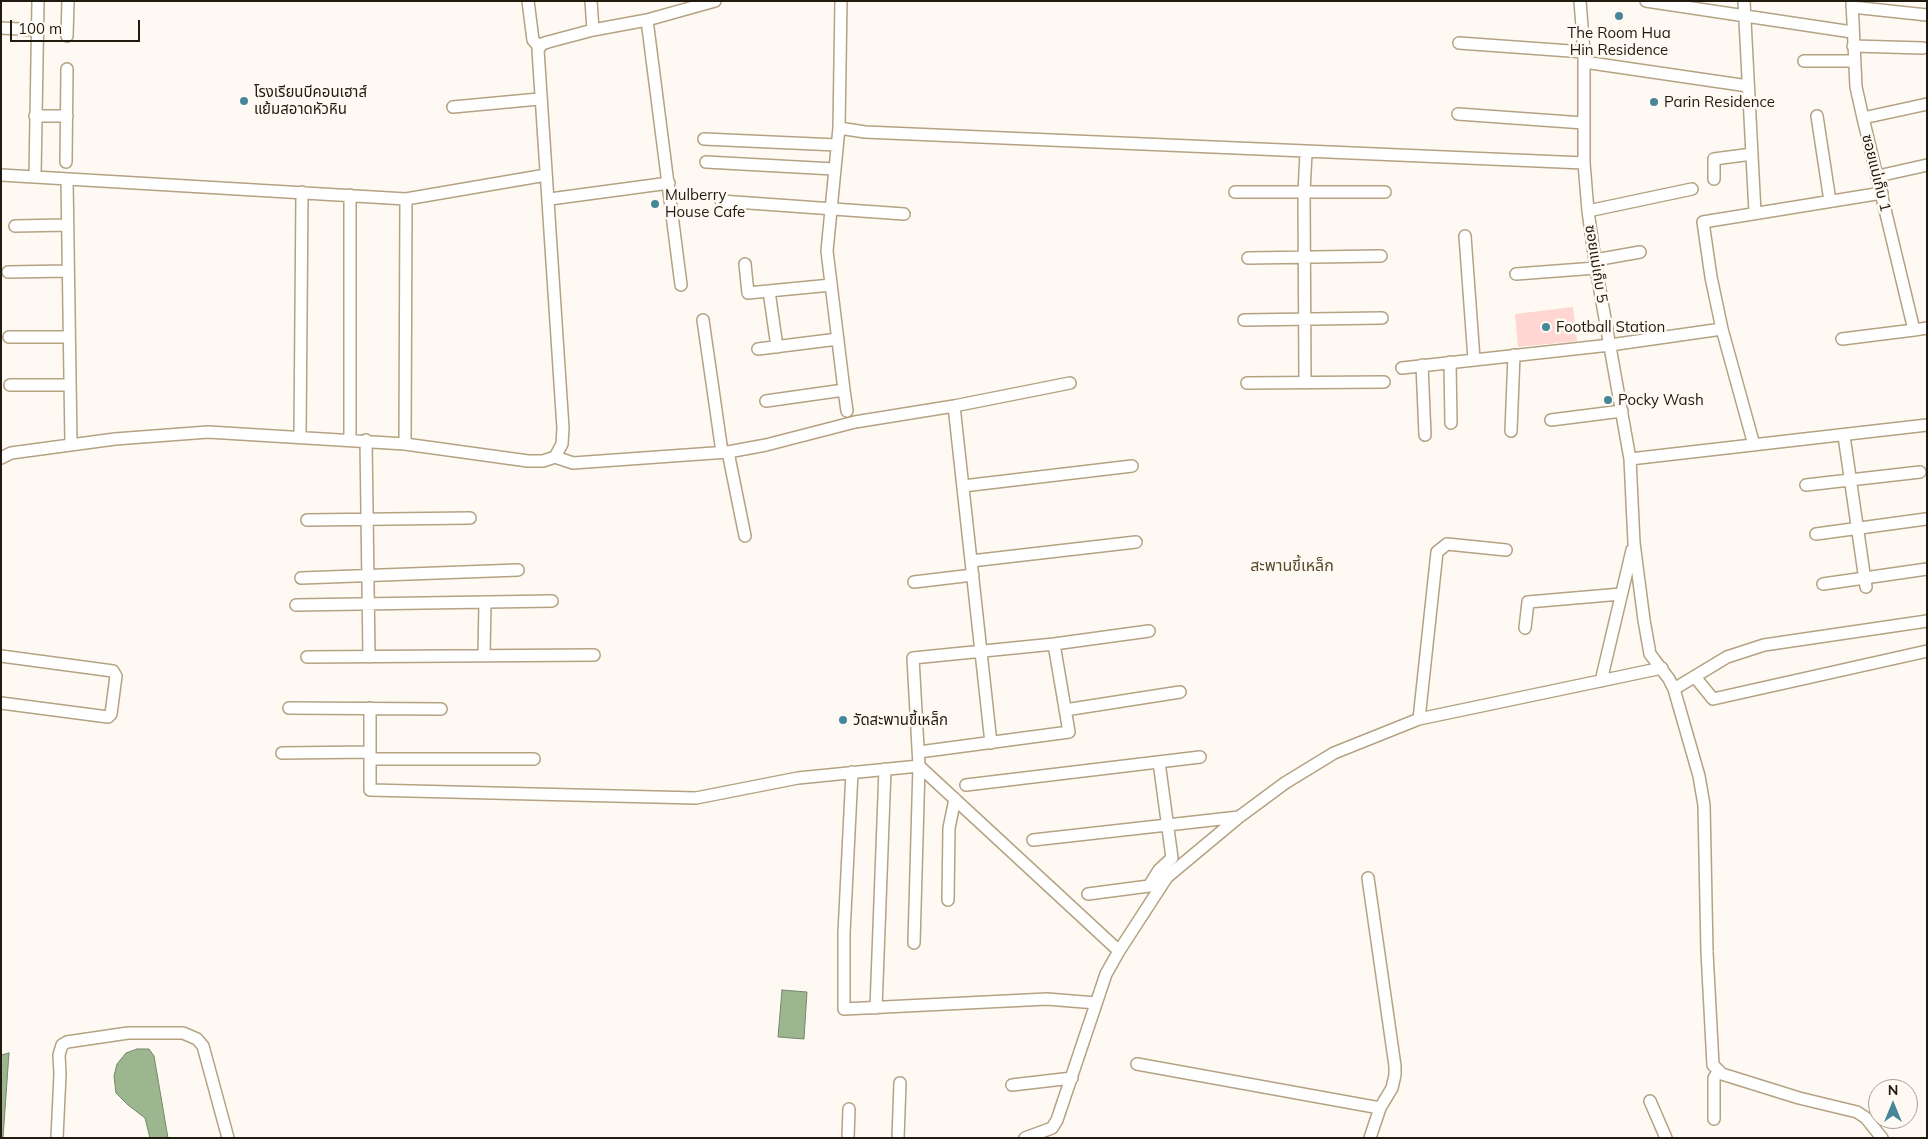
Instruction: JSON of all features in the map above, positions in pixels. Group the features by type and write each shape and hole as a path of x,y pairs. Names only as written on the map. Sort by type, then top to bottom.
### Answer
{"street":[{"path":"35,176 38,1"},
{"path":"66,36 68,1"},
{"path":"528,1 533,40 539,47"},
{"path":"591,1 592,30"},
{"path":"555,457 562,444 563,428 550,199 539,99 537,56 539,47 548,42 592,30 647,20 686,5 714,1"},
{"path":"841,1 839,128 827,251 847,411"},
{"name":"ซอยแม่เก็บ 5","path":"1580,1 1584,57 1584,163 1588,211 1595,264 1630,459 1634,543 1650,654 1662,668 1674,689 1699,776 1704,805 1712,1051 1713,1065 1718,1072"},
{"path":"1646,1 1852,32"},
{"path":"1744,1 1755,213"},
{"path":"1852,4 1927,15"},
{"name":"ซอยแม่เก็บ 1","path":"1852,4 1854,61 1862,118 1878,176 1914,330"},
{"path":"647,20 681,285"},
{"path":"1,28 37,30"},
{"path":"1459,43 1584,57 1748,86"},
{"path":"1853,46 1923,48"},
{"path":"1804,61 1854,61"},
{"path":"66,162 67,69"},
{"path":"453,107 539,99"},
{"path":"1862,118 1927,104"},
{"path":"1458,114 1584,123"},
{"path":"35,116 66,116"},
{"path":"1818,116 1830,201"},
{"path":"839,128 865,132 1306,153 1425,155 1584,163"},
{"path":"704,138 836,144"},
{"path":"1305,383 1304,192 1306,153"},
{"path":"1714,179 1714,159 1752,154"},
{"path":"706,162 834,169"},
{"path":"1878,176 1927,165"},
{"path":"1,175 406,199 546,175"},
{"path":"66,179 71,444"},
{"path":"550,199 669,183"},
{"path":"1588,211 1692,189"},
{"path":"300,436 302,192"},
{"path":"1236,192 1385,192"},
{"path":"1754,445 1722,328 1711,277 1703,222 1882,193"},
{"path":"350,195 350,439"},
{"path":"405,444 406,199"},
{"path":"721,201 904,214"},
{"path":"15,226 67,226"},
{"path":"1465,236 1474,359"},
{"path":"1516,274 1595,264 1640,252"},
{"path":"1248,258 1381,256"},
{"path":"745,264 748,293 831,285"},
{"path":"8,272 68,271"},
{"path":"769,291 777,347"},
{"path":"1244,320 1382,318"},
{"path":"703,320 725,452 745,536"},
{"path":"1402,368 1610,344 1722,328"},
{"path":"1842,339 1927,328"},
{"path":"9,337 69,337"},
{"path":"758,349 838,340"},
{"path":"1511,431 1514,355"},
{"path":"1450,362 1451,423"},
{"path":"1422,365 1424,435"},
{"path":"1247,383 1384,382"},
{"path":"1,458 11,453 71,444 208,432 366,440 528,461 543,461 555,457 573,462 725,452 766,445 855,422 954,406 1070,383"},
{"path":"10,385 70,385"},
{"path":"766,401 844,390"},
{"path":"954,406 991,742"},
{"path":"1551,420 1622,411"},
{"path":"1630,459 1927,425"},
{"path":"1844,436 1865,582"},
{"path":"366,440 369,657"},
{"path":"963,486 1132,466"},
{"path":"1806,485 1920,472"},
{"path":"307,520 470,518"},
{"path":"1816,534 1926,519"},
{"path":"971,561 1136,542"},
{"path":"1601,681 1634,543"},
{"path":"1419,718 1437,552 1447,544 1506,550"},
{"path":"1823,584 1865,582 1927,569"},
{"path":"301,578 518,570"},
{"path":"914,582 973,575"},
{"path":"1525,628 1528,602 1621,594"},
{"path":"296,605 552,601"},
{"path":"484,602 484,656"},
{"path":"1674,689 1727,657 1764,645 1927,621"},
{"path":"914,943 919,752 913,658 1054,644 1149,631"},
{"path":"919,752 1069,732 1054,644"},
{"path":"1695,677 1713,698 1927,651"},
{"path":"307,657 594,655"},
{"path":"1,656 113,671 116,676 111,714 108,717 1,703"},
{"path":"1025,1138 1052,1128 1057,1120 1106,974 1166,878 1239,817 1285,783 1334,753 1419,718 1662,668"},
{"path":"1065,710 1180,692"},
{"path":"289,708 441,709"},
{"path":"370,708 370,790 545,796 696,798 798,778 919,766 1119,951"},
{"path":"282,753 534,759"},
{"path":"966,785 1200,757"},
{"path":"1088,894 1149,886 1159,870 1172,858 1159,762"},
{"path":"876,1008 884,769"},
{"path":"852,772 844,933 843,1007 846,1010 1047,999 1096,1003"},
{"path":"948,900 949,828 955,799"},
{"path":"1033,840 1239,817"},
{"path":"1368,878 1395,1066 1392,1088 1380,1108 1370,1138"},
{"path":"57,1138 59,1055 62,1045 66,1042 128,1033 183,1033 197,1039 203,1046 228,1138"},
{"path":"1137,1064 1380,1108"},
{"path":"1714,1119 1714,1078 1718,1072 1799,1098 1857,1112 1866,1118 1882,1138"},
{"path":"1012,1085 1072,1078"},
{"path":"898,1138 900,1084"},
{"path":"1650,1101 1666,1138"},
{"path":"848,1138 849,1109"}],"shaded area":[{"name":"Football Station","path":"1573,307 1577,341 1518,347 1515,314"},
{"path":"782,990 807,992 804,1039 778,1037"},
{"path":"137,1049 149,1049 154,1056 168,1138 150,1138 145,1118 116,1093 114,1076 117,1064 126,1053"},
{"path":"9,1053 3,1138 1,1138 1,1055"}],"place":[{"name":"The Room Hua Hin Residence","path":"1619,16"},
{"name":"โรงเรียนบีคอนเฮาส์ แย้มสอาดหัวหิน","path":"244,101"},
{"name":"Parin Residence","path":"1654,102"},
{"name":"Mulberry House Cafe","path":"655,204"},
{"name":"Football Station","path":"1546,327"},
{"name":"Pocky Wash","path":"1608,400"},
{"name":"วัดสะพานขี้เหล็ก","path":"843,720"}],"district":[{"name":"สะพานขี้เหล็ก","path":"1292,566"}]}
